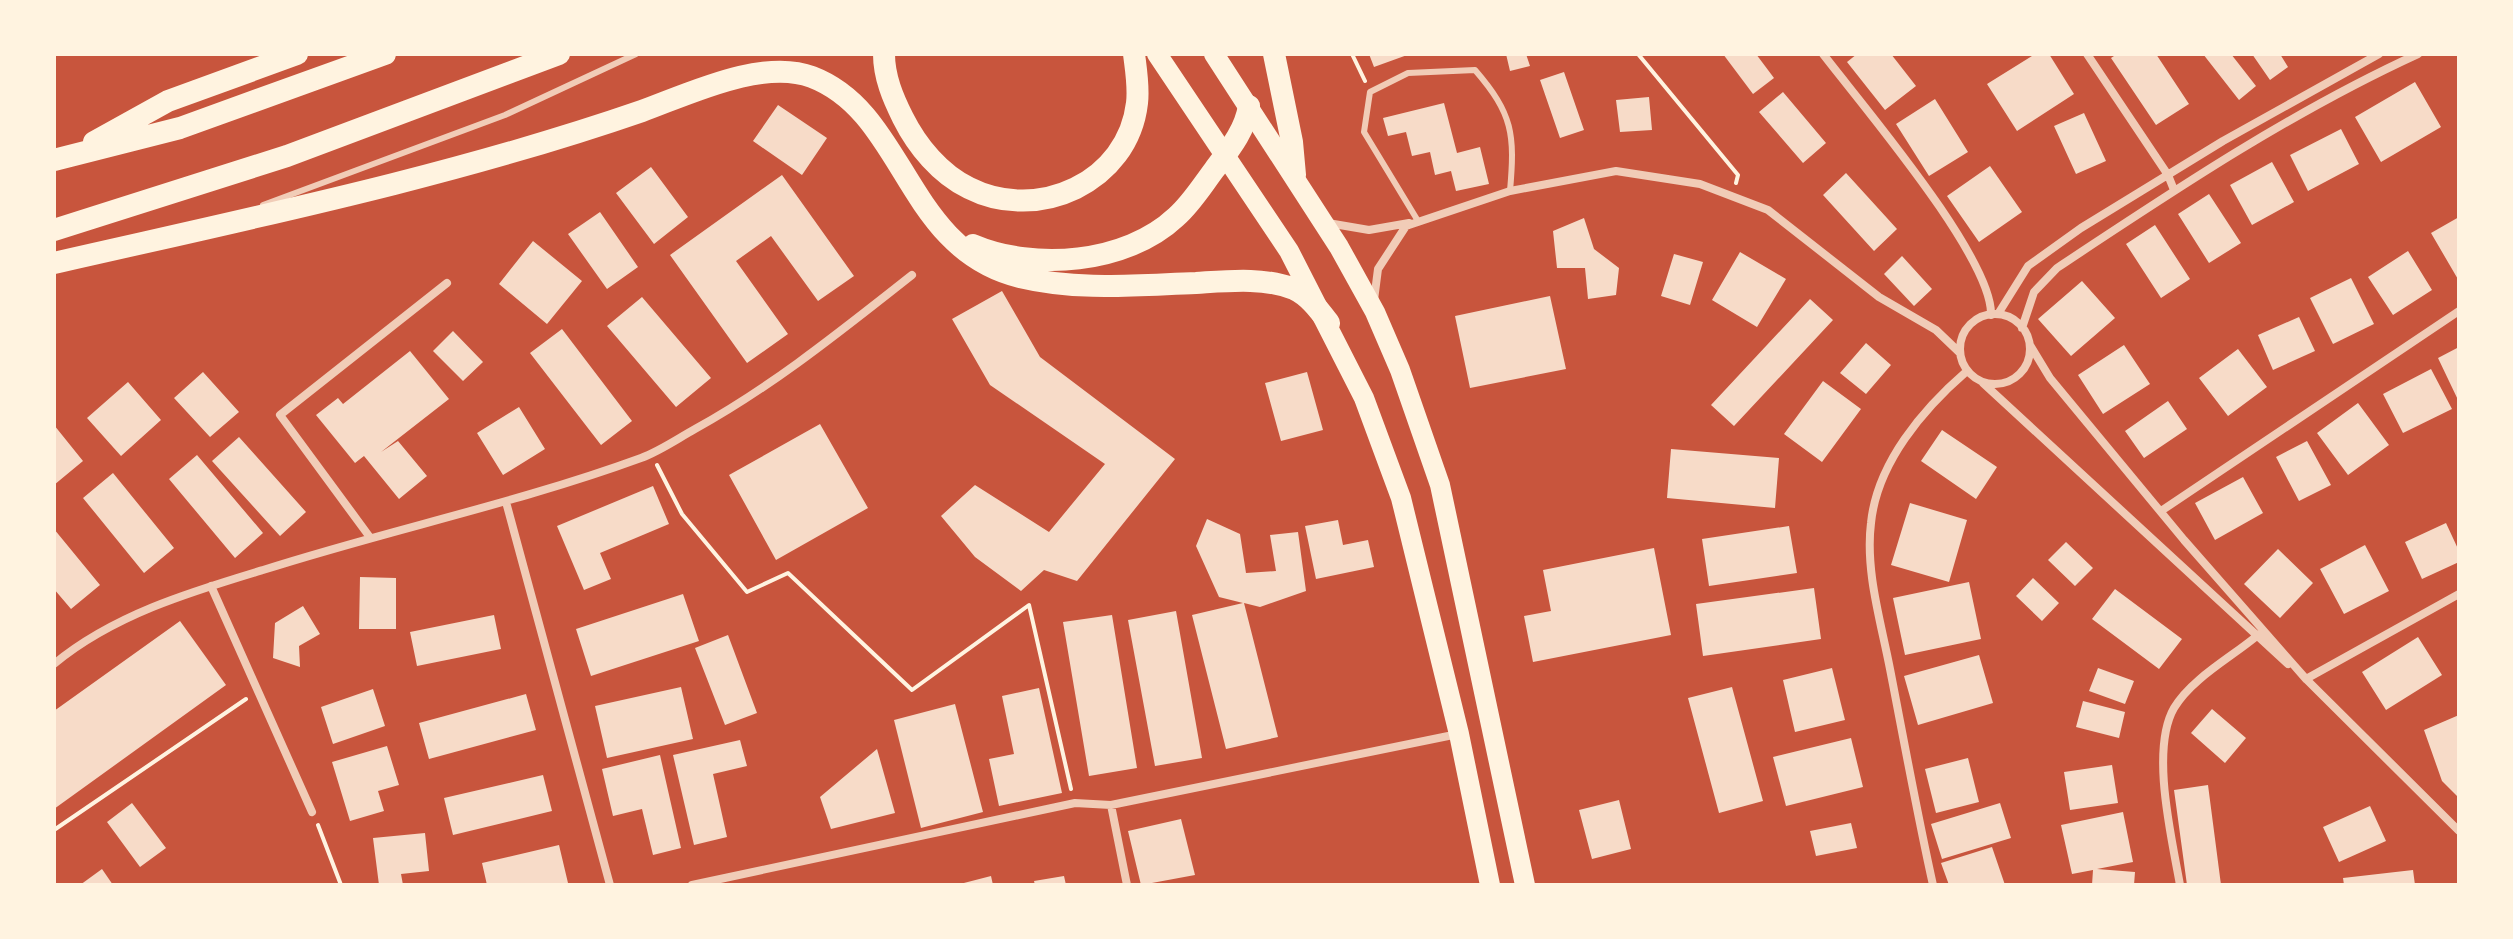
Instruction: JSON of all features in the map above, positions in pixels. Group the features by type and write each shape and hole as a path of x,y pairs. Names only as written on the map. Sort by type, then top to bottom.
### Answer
{"highway":[{"path":"63,157 168,101 297,54"},
{"path":"63,157 180,128 385,54"},
{"path":"54,230 287,156 559,54"},
{"path":"884,54 892,96 906,125 930,158 949,176 971,189 1016,200 1060,196 1082,187 1109,166 1123,148 1137,103 1134,54"},
{"path":"1157,54 1289,251 1329,323 1364,398 1401,498 1459,734 1490,885"},
{"path":"1214,54 1295,175 1375,312 1400,370 1440,485 1525,885"},
{"path":"1274,54 1292,142 1295,175"},
{"path":"54,263 472,161 546,141 719,84 788,71 836,89 856,106 879,133 932,219 968,251 1017,276 1080,286 1265,282 1302,293 1329,323"},
{"path":"932,219 954,236 1009,255 1067,258 1128,246 1175,218 1226,154 1241,131 1249,106"}],"street":[{"path":"1823,54 1966,243 1994,314 2022,328"},
{"path":"2087,54 2168,175 2174,190"},
{"path":"1959,352 1966,329 1974,320 1994,314 2028,266 2081,228 2379,54"},
{"path":"2418,54 2345,90 2174,190 2044,280 2026,306 2022,328 2050,378 2306,679 2459,831"},
{"path":"1375,312 1378,269 1406,226 1418,221 1510,191 1616,171 1700,184 1733,195 1787,222 1879,297 1936,330 1959,352 1967,371 2256,637 2306,679"},
{"path":"1322,221 1369,230 1418,221"},
{"path":"54,664 80,643 139,613 211,586 369,536 506,502 651,454 742,403 912,275"},
{"path":"369,536 280,415 447,283"},
{"path":"2161,511 2459,311"},
{"path":"1983,383 2006,383 2017,377 2029,357 2030,345"},
{"path":"1933,885 1874,583 1871,523 1882,483 1897,453 1934,403 1967,371"},
{"path":"506,502 610,885"},
{"path":"211,586 312,812"},
{"path":"2306,679 2459,594"},
{"path":"2180,885 2168,814 2165,730 2176,706 2211,671 2264,630"},
{"path":"692,885 1075,803 1111,805 1459,734"},
{"path":"1111,805 1127,885"}],"lane":[{"path":"192,231 505,115 636,54"},
{"path":"1418,221 1364,132 1370,92 1408,73 1475,70 1500,100 1514,147 1510,191"}],"path":[{"path":"1352,54 1370,92"},
{"path":"1638,54 1738,175 1733,195"},
{"path":"651,454 682,514 747,592 788,573 912,690 1029,605 1075,803"},
{"path":"54,830 258,691"},
{"path":"312,812 341,885"}],"building":[{"path":"1369,54 1410,54 1374,67"},
{"path":"1506,54 1526,54 1530,66 1510,71"},
{"path":"1723,54 1756,54 1774,78 1753,94"},
{"path":"1857,54 1891,54 1916,86 1885,110 1847,62"},
{"path":"2035,54 2049,54 2074,94 2017,131 1987,84"},
{"path":"2117,54 2156,54 2189,104 2156,125 2111,58"},
{"path":"2203,54 2231,54 2256,86 2239,100"},
{"path":"2252,54 2280,54 2288,67 2270,80"},
{"path":"1564,72 1584,130 1560,138 1540,80"},
{"path":"2415,82 2441,127 2381,162 2355,117"},
{"path":"1783,92 1826,143 1803,163 1759,112"},
{"path":"1649,97 1652,130 1620,132 1616,100"},
{"path":"1935,99 1968,152 1929,176 1896,124"},
{"path":"1444,103 1457,153 1480,147 1489,184 1456,191 1451,171 1435,175 1430,152 1412,156 1406,132 1388,136 1383,118"},
{"path":"778,105 827,138 802,175 753,141"},
{"path":"2084,113 2106,161 2076,174 2054,126"},
{"path":"2341,129 2359,164 2308,191 2290,155"},
{"path":"2272,162 2294,202 2252,225 2230,185"},
{"path":"1990,166 2022,212 1979,242 1947,196"},
{"path":"651,167 688,217 654,244 616,193"},
{"path":"1846,173 1897,229 1874,251 1823,195"},
{"path":"782,175 854,276 818,301 771,236 736,261 788,334 747,363 670,255"},
{"path":"2209,194 2241,243 2209,263 2178,214"},
{"path":"600,212 638,267 607,289 568,234"},
{"path":"2459,217 2459,281 2431,233"},
{"path":"1584,218 1594,249 1619,268 1616,295 1588,299 1585,268 1557,268 1553,231"},
{"path":"2155,225 2190,279 2161,298 2126,244"},
{"path":"533,241 582,281 547,324 499,284"},
{"path":"2408,251 2432,290 2393,315 2368,277"},
{"path":"1740,252 1786,279 1757,327 1712,300"},
{"path":"1674,254 1703,262 1690,305 1661,296"},
{"path":"1902,256 1932,289 1914,306 1884,274"},
{"path":"2351,278 2374,324 2333,344 2310,298"},
{"path":"2082,281 2115,318 2071,356 2038,319"},
{"path":"1002,291 1040,357 1175,459 1077,581 1044,570 1021,591 975,557 941,516 975,485 1049,532 1105,464 990,385 952,319"},
{"path":"1550,296 1566,369 1470,388 1455,316"},
{"path":"642,297 711,378 676,407 607,326"},
{"path":"1810,299 1833,320 1734,426 1711,405"},
{"path":"2299,317 2315,351 2273,370 2258,335"},
{"path":"562,329 632,421 601,445 530,353"},
{"path":"453,331 483,362 463,381 433,351"},
{"path":"1866,343 1891,365 1866,394 1840,373"},
{"path":"2124,345 2150,384 2103,414 2078,375"},
{"path":"2459,347 2459,402 2438,358"},
{"path":"2238,349 2267,387 2228,416 2199,378"},
{"path":"410,351 449,399 381,452 398,441 427,476 399,499 364,456 355,463 316,415 338,398 343,404"},
{"path":"2431,369 2452,409 2403,433 2383,394"},
{"path":"203,372 239,412 210,437 174,398"},
{"path":"1307,372 1323,430 1281,441 1265,383"},
{"path":"1823,381 1861,409 1822,462 1784,434"},
{"path":"128,382 161,420 121,456 87,418"},
{"path":"2168,401 2187,429 2144,458 2125,431"},
{"path":"2358,403 2389,445 2348,475 2317,433"},
{"path":"519,407 545,449 503,475 477,433"},
{"path":"820,424 868,508 776,560 729,475"},
{"path":"54,425 83,461 54,485"},
{"path":"1942,430 1997,467 1976,499 1921,461"},
{"path":"239,437 306,512 280,536 212,461"},
{"path":"2307,441 2331,485 2299,501 2276,457"},
{"path":"1671,449 1779,458 1775,508 1667,498"},
{"path":"197,455 263,533 235,558 169,479"},
{"path":"113,473 174,548 144,573 83,498"},
{"path":"2243,477 2263,513 2215,540 2195,503"},
{"path":"653,486 669,524 600,553 611,579 584,590 557,526"},
{"path":"1910,503 1967,520 1949,582 1891,565"},
{"path":"1207,519 1240,534 1246,573 1276,571 1270,535 1298,532 1306,591 1260,607 1244,603 1278,737 1226,749 1192,615 1243,603 1219,597 1196,546"},
{"path":"1338,520 1343,545 1368,540 1374,567 1316,579 1305,526"},
{"path":"2446,523 2459,551 2459,562 2422,579 2405,542"},
{"path":"1789,526 1797,573 1709,586 1702,539"},
{"path":"54,529 100,585 71,609 54,589"},
{"path":"2066,542 2093,568 2075,586 2048,560"},
{"path":"2365,545 2389,591 2344,614 2320,569"},
{"path":"1654,548 1671,635 1533,662 1524,616 1551,611 1543,570"},
{"path":"2278,549 2313,583 2280,618 2244,584"},
{"path":"360,577 396,578 396,629 359,629"},
{"path":"2033,578 2059,603 2042,621 2016,596"},
{"path":"1969,582 1981,639 1905,655 1893,598"},
{"path":"1814,588 1821,639 1703,656 1696,604"},
{"path":"2115,589 2182,639 2159,669 2092,619"},
{"path":"683,594 699,641 591,676 576,629"},
{"path":"303,606 320,634 299,646 300,667 273,658 275,623"},
{"path":"1176,611 1202,758 1155,766 1128,620"},
{"path":"494,615 501,649 417,666 410,632"},
{"path":"1112,615 1137,768 1089,776 1063,622"},
{"path":"180,621 226,685 54,809 54,711"},
{"path":"728,635 757,713 725,725 695,648"},
{"path":"2418,637 2442,675 2386,710 2362,672"},
{"path":"1979,655 1993,703 1918,725 1904,676"},
{"path":"1832,668 1845,720 1795,732 1783,680"},
{"path":"2098,668 2134,681 2125,704 2089,691"},
{"path":"681,687 693,739 607,758 595,706"},
{"path":"1732,687 1763,801 1719,813 1688,698"},
{"path":"1039,688 1062,793 999,806 989,759 1014,754 1002,696"},
{"path":"373,689 385,726 333,744 321,707"},
{"path":"526,694 536,730 429,759 419,723"},
{"path":"2083,701 2125,712 2119,738 2076,727"},
{"path":"955,704 983,812 921,828 894,720"},
{"path":"2212,709 2246,738 2225,763 2191,733"},
{"path":"2459,715 2459,798 2442,781 2424,730"},
{"path":"1851,738 1863,787 1786,806 1773,757"},
{"path":"740,740 747,766 713,774 727,837 694,845 673,755"},
{"path":"387,746 399,785 378,791 384,811 350,821 332,762"},
{"path":"877,749 895,813 831,829 820,797"},
{"path":"660,755 681,848 653,855 642,809 613,816 602,769"},
{"path":"1968,758 1979,802 1936,813 1925,769"},
{"path":"2112,765 2118,803 2070,810 2064,772"},
{"path":"543,775 552,811 453,835 444,798"},
{"path":"2208,785 2221,885 2187,885 2174,790"},
{"path":"1619,800 1631,849 1592,859 1579,810"},
{"path":"132,803 166,848 140,867 107,822"},
{"path":"2000,803 2011,838 1942,859 1931,824"},
{"path":"2370,806 2386,841 2339,862 2323,827"},
{"path":"2123,812 2133,862 2097,869 2135,872 2134,885 2092,885 2093,870 2072,874 2061,825"},
{"path":"1181,819 1195,875 1141,885 1128,831"},
{"path":"1851,823 1857,848 1816,856 1810,831"},
{"path":"425,833 429,871 401,874 403,885 379,885 373,838"},
{"path":"559,845 568,883 487,885 482,863"},
{"path":"1992,847 2005,885 1949,885 1941,863"},
{"path":"102,869 113,885 80,885"},
{"path":"2413,870 2415,885 2344,885 2343,878"},
{"path":"991,876 993,885 960,885 960,884"},
{"path":"1064,876 1066,885 1035,885 1034,881"}]}
